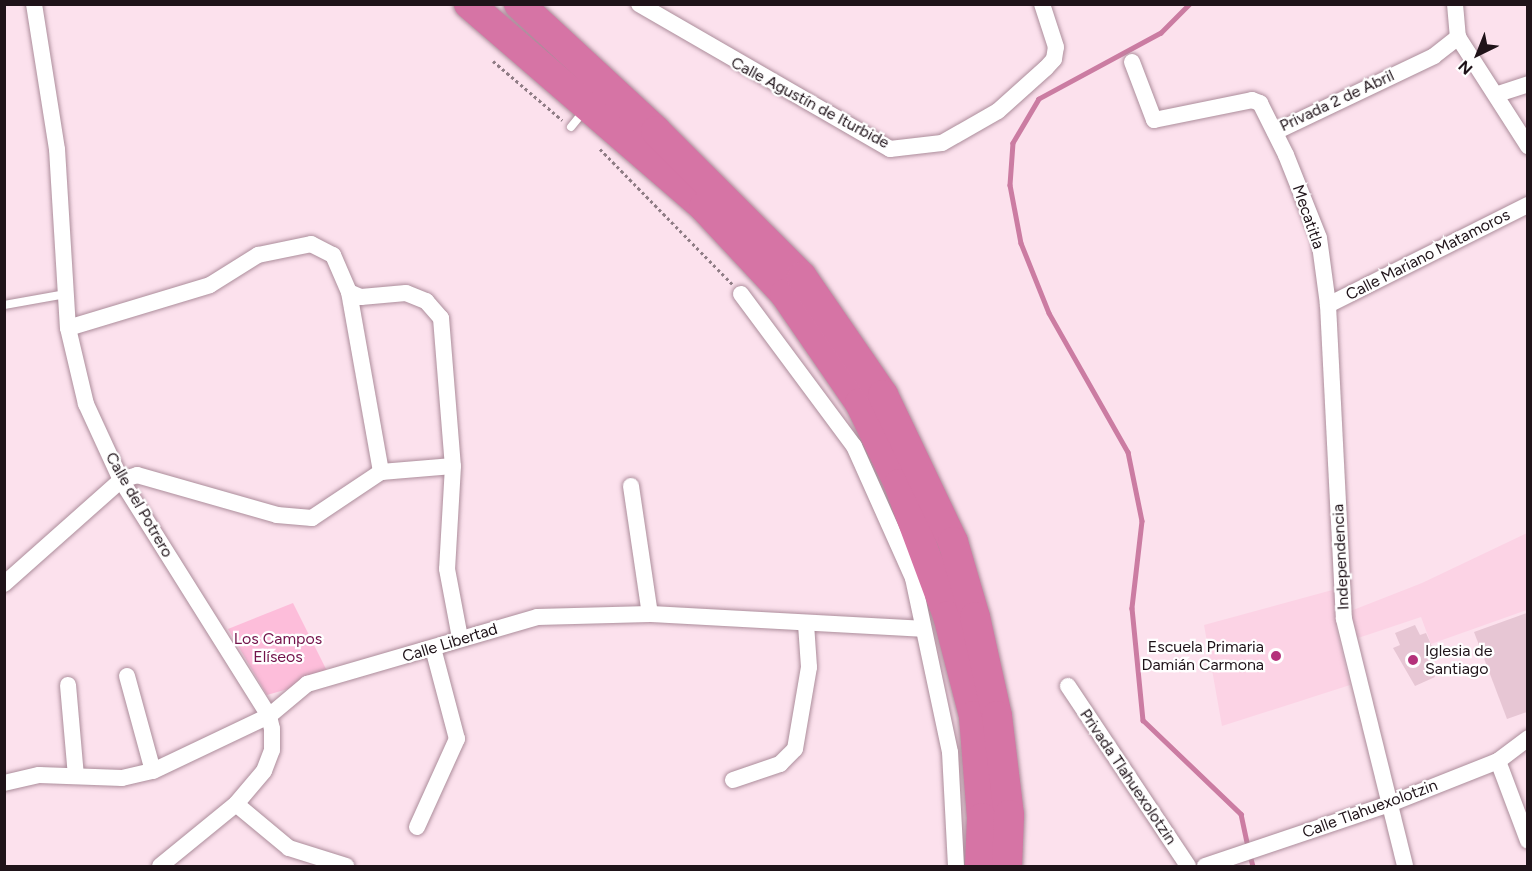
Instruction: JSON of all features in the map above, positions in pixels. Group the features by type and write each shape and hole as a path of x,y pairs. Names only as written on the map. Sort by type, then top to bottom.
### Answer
{"highway":[{"path":"470,4 580,117 704,207 785,294 860,403 899,484 948,616 974,716 982,818 980,867"},
{"path":"519,4 687,161 802,277 883,395 953,542 975,617 1000,738 1009,815 1007,867"}],"street":[{"name":"Calle del Potrero","path":"34,4 57,149 68,328 86,404 121,480 269,716 272,750 264,771 236,804 164,865"},
{"name":"Calle Agustín de Iturbide","path":"639,4 890,149 942,143 998,111 1046,68 1054,59 1056,47 1042,4"},
{"path":"1459,7 1458,37 1498,94 1527,146"},
{"name":"Privada 2 de Abril","path":"1132,62 1154,120 1257,100 1275,132 1434,56 1458,37"},
{"path":"1498,94 1527,84"},
{"name":"Mecatitla","path":"1275,132 1319,238 1328,305"},
{"name":"Calle Mariano Matamoros","path":"1328,305 1527,205"},
{"path":"68,328 210,285 258,255 311,244 333,255 349,292 381,472"},
{"path":"349,292 361,297 406,293 426,300 441,318 453,466 447,569 460,638"},
{"path":"741,294 854,446 913,578 950,752 956,867"},
{"name":"Independencia","path":"1328,305 1344,619 1392,803 1405,867"},
{"path":"4,584 121,480 137,475 277,515 312,518 381,472 453,466"},
{"path":"631,486 650,614"},
{"name":"Calle Libertad","path":"4,783 39,775 122,778 153,771 269,716 307,684 433,648 460,638 537,618 650,614 923,629"},
{"path":"733,780 780,764 795,749 808,667 806,624"},
{"path":"417,827 457,739 433,648"},
{"path":"127,676 153,771"},
{"path":"68,685 76,776"},
{"name":"Privada Tlahuexolotzin","path":"1068,687 1188,867"},
{"name":"Calle Tlahuexolotzin","path":"1205,867 1245,860 1498,761 1527,738"},
{"path":"1498,761 1527,841"},
{"path":"236,804 289,848 346,867"}],"lane":[{"path":"4,305 66,294"}],"path":[{"path":"493,61 580,117 592,140 741,294"}],"shaded area":[{"path":"1527,533 1527,610 1431,644 1421,617 1358,638 1348,612 1422,583"},
{"name":"Escuela Primaria Damián Carmona","path":"1336,589 1336,627 1350,685 1222,726 1204,625"}],"green space":[{"name":"Los Campos Elíseos","path":"293,603 330,677 267,695 228,629"}],"building":[{"path":"1527,613 1527,712 1507,719 1474,632"},
{"name":"Iglesia de Santiago","path":"1415,625 1420,635 1426,633 1434,651 1426,655 1435,677 1415,686 1393,648 1400,645 1395,633"}],"waterway":[{"path":"1190,4 1161,33 1039,99 1013,143 1010,185 1021,243 1049,313 1128,452 1142,521 1132,608 1143,720 1241,814 1248,846"},
{"path":"1250,855 1253,866"}],"place":[{"name":"Escuela Primaria Damián Carmona","path":"1276,656"},
{"name":"Iglesia de Santiago","path":"1413,660"}]}
